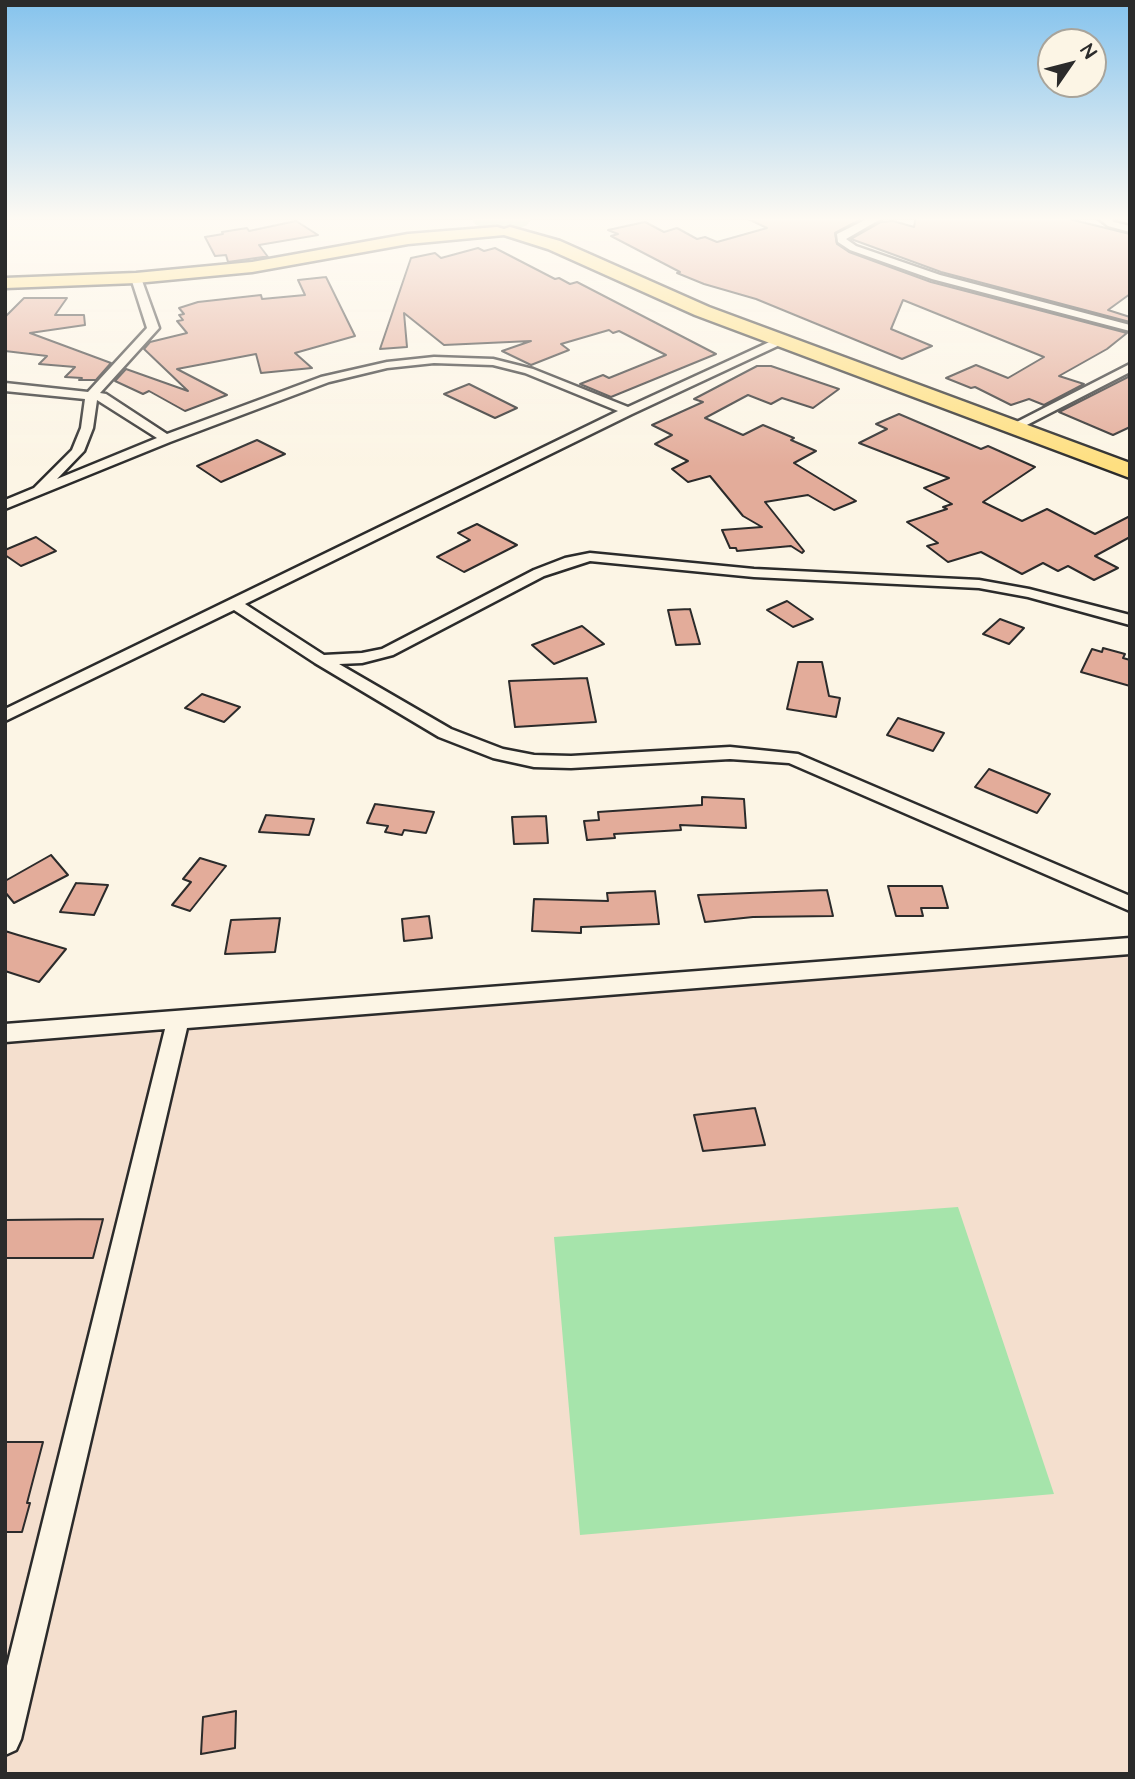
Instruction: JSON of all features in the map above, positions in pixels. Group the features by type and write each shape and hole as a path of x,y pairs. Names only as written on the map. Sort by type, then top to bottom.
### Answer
{"highway":[{"path":"677,300 1130,471"}],"street":[{"path":"32,495 78,451 87,428 92,395 153,328 143,300"},
{"path":"1024,300 1130,328"},
{"path":"5,716 628,411 780,341"},
{"path":"5,505 166,439 325,379 387,365 435,360 493,362 529,371 628,411"},
{"path":"1013,427 1130,366"},
{"path":"5,387 92,395 108,401 166,439"},
{"path":"321,660 362,658 387,652 527,579 570,561 590,557 754,573 979,584 1042,596 1130,620"},
{"path":"235,604 321,660 445,733 499,754 534,761 571,762 730,753 792,758 1130,904"},
{"path":"5,1033 1130,946"},
{"path":"5,1739 178,1020"}],"shaded area":[{"path":"1130,954 1130,1774 5,1774 5,1042 631,990"}],"green space":[{"path":"958,1207 1054,1494 580,1535 554,1237"}],"building":[{"path":"22,300 66,300 55,315 84,315 85,325 30,333 111,363 96,380 79,380 82,378 65,377 75,367 39,364 47,356 5,351 5,317"},
{"path":"337,300 355,336 295,353 312,368 261,373 256,354 177,369 227,395 185,411 149,391 143,394 115,381 126,369 188,391 144,349 150,342 187,333 177,321 183,320 179,315 184,314 179,308 198,302"},
{"path":"397,300 612,300 716,354 611,397 580,384 603,375 609,378 666,355 619,331 613,333 609,330 561,344 569,350 531,365 502,351 531,341 444,345 404,313 407,347 380,349"},
{"path":"758,300 903,300 891,329 932,346 902,359"},
{"path":"903,300 1000,300 1127,333 1107,349 1059,376 1084,384 1044,405 1029,399 1011,405 975,387 971,388 946,378 976,365 1008,378 1044,357"},
{"path":"1047,300 1122,300 1108,310 1130,317 1130,322"},
{"path":"757,366 771,366 839,389 813,408 782,398 771,404 748,395 705,418 743,435 763,425 794,438 791,440 816,451 794,463 856,501 834,510 808,495 765,502 804,551 802,553 791,546 737,551 736,548 730,548 722,530 762,527 743,516 710,476 688,482 672,469 688,461 655,444 672,435 652,425 703,402 694,399"},
{"path":"1130,376 1130,427 1113,435 1059,412"},
{"path":"469,384 517,408 495,418 444,394"},
{"path":"899,414 981,449 988,446 1035,467 983,502 1022,521 1047,509 1095,534 1130,516 1130,537 1095,556 1118,568 1094,580 1068,566 1058,571 1043,563 1022,574 981,552 948,562 927,546 938,543 907,522 947,509 943,507 952,504 924,488 949,478 859,443 887,429 876,424"},
{"path":"257,440 285,454 221,482 197,466"},
{"path":"477,524 517,545 464,572 437,557 470,540 458,533"},
{"path":"36,537 56,551 21,566 5,555 5,550"},
{"path":"787,601 813,619 793,627 767,610"},
{"path":"690,609 700,644 676,645 668,610"},
{"path":"1000,619 1024,628 1009,644 983,634"},
{"path":"582,626 604,644 554,664 532,645"},
{"path":"1103,648 1125,654 1123,658 1130,660 1130,686 1081,672 1092,649 1102,652"},
{"path":"798,662 822,662 829,696 840,698 836,717 787,709"},
{"path":"587,678 596,722 515,727 509,681"},
{"path":"202,694 240,707 224,722 185,708"},
{"path":"898,718 944,733 933,751 887,735"},
{"path":"989,769 1050,794 1037,813 975,787"},
{"path":"702,797 744,799 746,828 680,825 681,830 614,834 615,838 587,840 584,821 599,820 598,812 702,805"},
{"path":"375,804 434,812 426,833 404,830 402,835 385,832 388,826 367,823"},
{"path":"266,815 314,819 309,835 259,832"},
{"path":"546,816 548,843 514,844 512,817"},
{"path":"51,855 68,875 14,903 5,892 5,881"},
{"path":"200,858 226,866 190,911 172,905 191,882 183,879"},
{"path":"76,883 108,885 94,915 60,912"},
{"path":"888,886 942,886 948,908 921,908 923,916 896,916"},
{"path":"827,890 833,916 753,917 705,922 698,895"},
{"path":"655,891 659,924 581,927 581,933 532,931 534,899 608,901 607,893"},
{"path":"429,916 432,938 404,941 402,919"},
{"path":"280,918 275,952 225,954 231,920"},
{"path":"5,931 66,949 39,982 5,971"},
{"path":"755,1108 765,1145 703,1151 694,1115"},
{"path":"103,1219 93,1258 5,1258 5,1220"},
{"path":"5,1442 43,1442 22,1532 5,1532"},
{"path":"236,1711 235,1748 201,1754 203,1717"}]}
